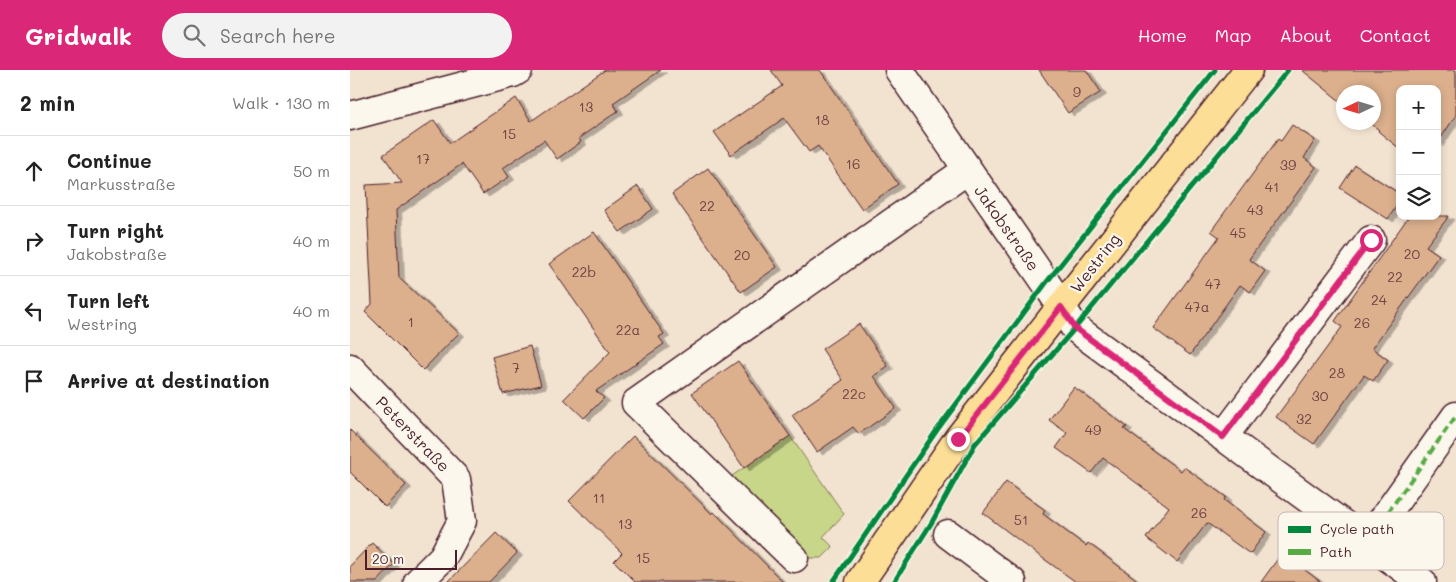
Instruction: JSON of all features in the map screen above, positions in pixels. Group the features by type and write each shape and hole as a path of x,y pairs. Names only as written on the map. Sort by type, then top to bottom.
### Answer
{"main road":[{"name":"Westring","path":"860,582 958,439 1248,70"}],"street":[{"path":"350,116 518,70"},
{"name":"Jakobstraße","path":"899,70 1075,328 1326,512"},
{"path":"794,558 636,404 967,170"},
{"path":"1223,437 1371,240"},
{"name":"Peterstraße","path":"350,368 456,479 462,521 443,557 418,582"},
{"path":"1388,512 1456,416"},
{"path":"948,534 1012,582"},
{"name":"Jakobstraße","path":"1406,570 1422,582"}],"green space":[{"path":"790,436 844,514 823,537 833,547 822,558 809,558 729,478"}],"building":[{"path":"605,70 661,70 613,103 618,111 579,138 581,142 557,159 544,140 503,168 509,177 483,194 462,164 396,210 399,278 459,333 423,370 365,312 372,304 366,185 402,183 383,155 434,120 450,143 516,98 531,121"},
{"path":"771,70 820,70 898,184 862,209 818,146 809,152 784,118 731,155 714,132 782,86"},
{"path":"1039,70 1086,70 1101,92 1068,113"},
{"path":"1302,70 1456,70 1456,115 1441,138 1441,85 1396,85 1396,146 1378,131 1381,130 1381,85 1336,85 1336,98"},
{"path":"1292,125 1315,140 1304,158 1316,167 1249,259 1265,271 1250,292 1240,285 1190,355 1153,328 1219,237 1211,231 1278,139 1281,141"},
{"path":"1355,165 1396,191 1396,207 1388,219 1340,188"},
{"path":"708,168 777,267 741,292 672,194"},
{"path":"638,186 653,209 620,232 604,210"},
{"path":"1441,216 1449,216 1426,246 1439,255 1372,348 1388,360 1373,381 1364,375 1314,444 1276,417 1342,327 1335,321 1406,220 1441,220"},
{"path":"594,232 664,334 659,337 664,344 596,391 604,398 584,418 564,399 610,352 549,264"},
{"path":"859,324 888,366 874,376 896,408 859,434 853,427 817,452 792,415 843,380 822,349"},
{"path":"530,346 541,385 503,394 492,357"},
{"path":"738,361 790,436 744,468 692,393"},
{"path":"1074,387 1127,427 1124,429 1181,471 1184,467 1226,497 1224,500 1266,532 1250,554 1207,523 1177,562 1146,538 1169,507 1103,458 1091,473 1056,448 1067,433 1049,420"},
{"path":"350,430 406,485 385,507 350,472"},
{"path":"633,436 712,514 714,512 783,582 635,582 614,561 622,553 569,501"},
{"path":"1006,482 1045,510 1043,514 1067,532 1086,546 1088,543 1140,582 1076,582 1037,554 983,513"},
{"path":"496,533 517,553 489,582 448,582"},
{"path":"372,543 394,564 377,582 350,582 350,566"},
{"path":"1278,559 1278,570 1305,570 1321,582 1261,582"}],"marked path":[{"path":"1223,437 1371,240"},
{"path":"1388,512 1456,416"}],"cycle path":[{"path":"833,582 937,430 1046,283 1215,70"},
{"path":"894,582 932,522 975,444 1075,328 1288,70"}],"route":[{"path":"958,439 1061,307 1075,328 1223,437 1371,240"}]}
